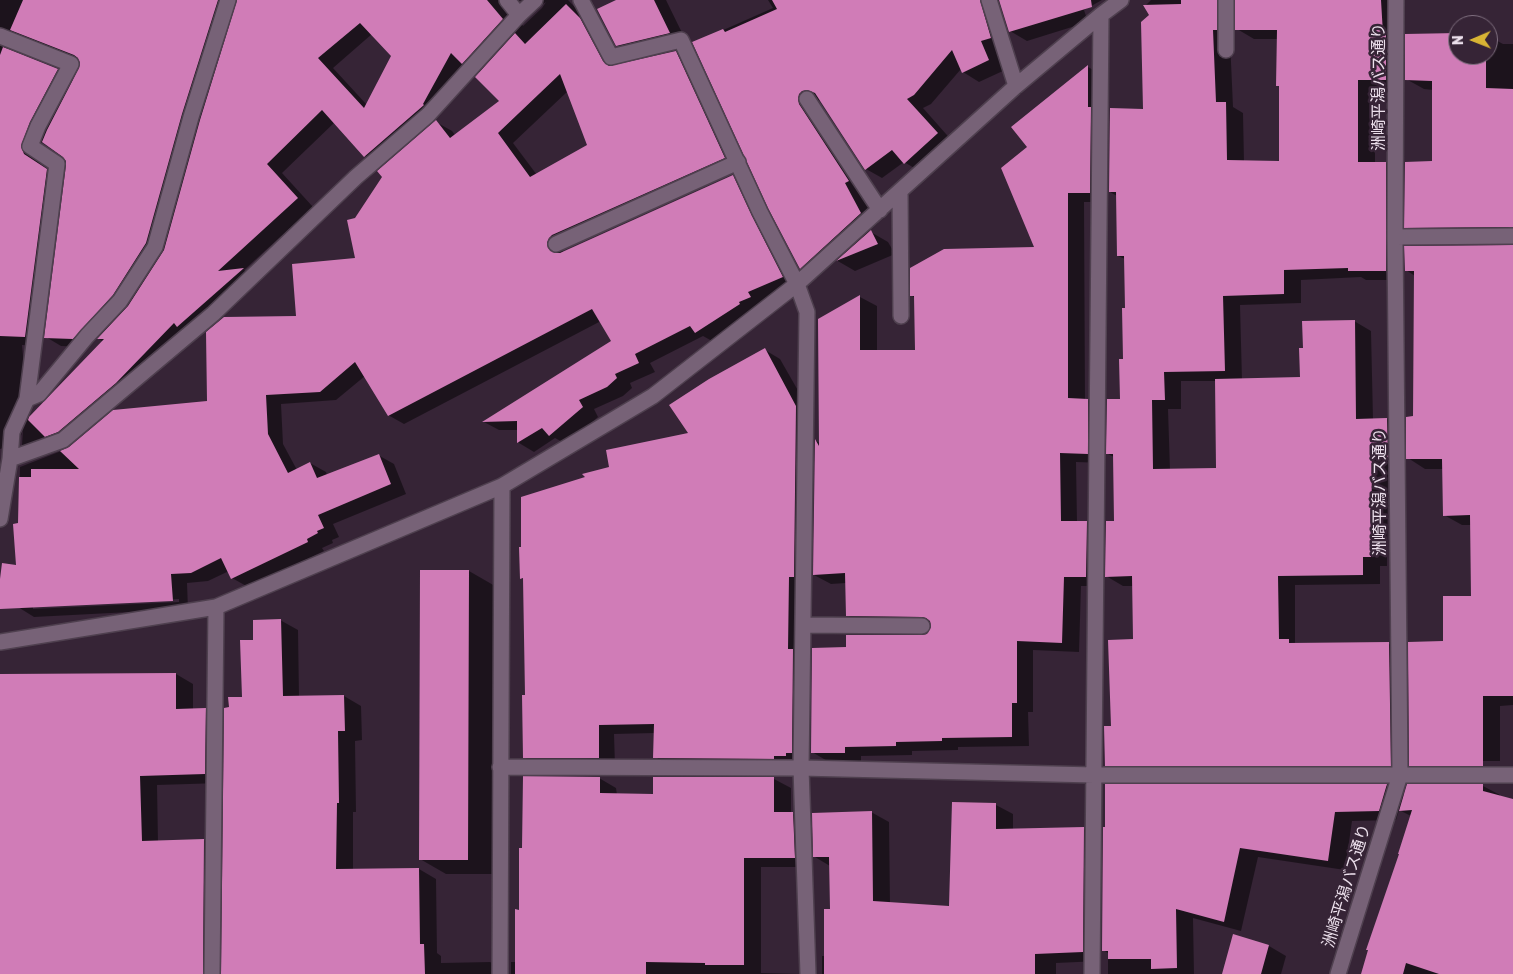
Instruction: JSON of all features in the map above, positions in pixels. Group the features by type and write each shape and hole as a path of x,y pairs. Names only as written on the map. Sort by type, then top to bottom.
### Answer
{"street":[{"path":"27,398 39,394 87,336 120,301 155,247 190,117 228,0"},
{"path":"507,0 519,16"},
{"path":"10,459 63,440 213,314 356,177 428,115 535,0"},
{"path":"581,0 611,56 681,40 760,212 797,284 807,312 801,768 808,974"},
{"path":"989,0 1016,86"},
{"path":"0,642 216,606 502,486 653,396 797,284 1016,86 1121,0"},
{"path":"1226,0 1226,50"},
{"name":"洲崎平潟バス通り","path":"1338,974 1400,775 1396,0"},
{"path":"1092,974 1101,15"},
{"path":"0,36 71,64 38,126 30,146 57,164 27,398 12,432 10,459 4,475 0,519"},
{"path":"807,99 880,210"},
{"path":"556,244 738,162"},
{"path":"900,191 902,316"},
{"path":"1396,236 1513,236"},
{"path":"500,974 502,486"},
{"path":"212,974 216,606"},
{"path":"803,624 922,626"},
{"path":"500,767 801,768 1094,775 1513,775"}],"building":[{"path":"23,0 218,0 182,114 146,243 113,295 73,339 44,338 66,161 42,142 80,63 74,55 10,30"},
{"path":"237,0 487,0 503,19 462,64 451,53 424,105 364,157 322,110 267,164 298,198 218,271 244,268 177,327 174,323 116,383 58,432 45,437 28,420 29,417 104,339 97,339 128,306 164,250 200,120","holes":["360,23 391,56 364,108 318,58"]},
{"path":"616,0 654,0 670,33 616,46 597,9"},
{"path":"772,0 980,0 991,38 981,41 989,60 962,73 952,50 914,95 907,99 938,133 904,164 892,150 865,170 815,93 807,90 799,94 799,104 849,181 845,183 861,213 800,269 768,208 692,42 723,29 725,32 777,9"},
{"path":"999,0 1091,0 1092,7 1009,32"},
{"path":"1181,0 1217,0 1217,30 1213,30 1216,102 1226,102 1227,160 1279,161 1279,86 1276,86 1277,30 1235,30 1235,0 1381,0 1383,34 1386,34 1386,80 1358,80 1358,162 1386,162 1386,271 1348,271 1348,268 1284,270 1284,294 1223,296 1225,371 1164,372 1165,400 1152,400 1153,469 1216,468 1215,379 1300,377 1299,348 1303,348 1302,321 1355,320 1356,419 1387,418 1388,459 1372,459 1371,557 1363,557 1363,575 1278,576 1279,639 1289,639 1289,643 1389,642 1391,766 1105,766 1104,726 1111,726 1108,640 1133,639 1132,576 1105,577 1106,521 1114,521 1113,454 1106,454 1107,399 1120,399 1119,359 1123,359 1122,308 1125,308 1124,256 1117,256 1116,192 1109,192 1110,108 1143,109 1141,22 1149,15 1143,5 1181,4"},
{"path":"566,4 580,18 603,61 609,66 676,51 725,158 552,235 547,243 548,248 555,253 560,253 733,175 783,277 748,292 751,297 739,302 740,304 695,333 690,326 635,354 639,363 615,374 617,378 607,387 579,400 583,407 549,436 542,428 517,443 517,421 482,422 611,341 592,309 388,416 355,362 320,392 266,395 268,434 288,473 310,462 317,478 379,454 391,484 318,515 324,528 307,539 308,542 231,579 221,558 191,573 171,574 173,601 0,609 2,563 16,565 13,524 18,523 19,477 31,477 31,469 79,469 60,451 69,447 113,410 207,401 206,332 224,317 296,316 292,264 355,258 347,220 355,218 382,177 377,171 436,120 450,138 499,101 475,77 515,33 525,44","holes":["560,74 587,145 530,177 498,133"]},
{"path":"1448,33 1448,65 1486,65 1486,88 1513,89 1513,227 1404,228 1405,162 1432,161 1432,81 1405,80 1405,34"},
{"path":"3,47 58,69 30,122 21,146 24,154 47,169 25,337 0,336 0,55"},
{"path":"1088,65 1088,107 1091,107 1090,193 1068,193 1068,398 1088,399 1088,454 1060,453 1061,521 1087,521 1086,577 1064,577 1062,643 1017,641 1017,703 1012,703 1012,737 942,738 942,741 896,742 896,746 845,747 845,753 811,753 812,648 846,647 846,635 922,635 927,634 931,627 930,621 922,617 846,616 845,573 813,575 815,439 819,446 818,319 860,295 860,350 915,350 914,296 910,296 910,268 944,249 1034,247 1001,168 1027,147 1011,127"},
{"path":"871,230 878,244 836,261"},
{"path":"1513,245 1513,696 1483,696 1483,766 1409,766 1408,642 1443,641 1443,596 1471,596 1470,515 1443,516 1442,459 1406,459 1406,417 1413,416 1414,271 1405,271 1404,246"},
{"path":"765,348 796,406 794,577 789,577 788,649 793,649 792,753 786,753 786,756 774,756 774,759 653,758 654,724 599,725 599,758 523,758 522,695 525,695 523,578 520,579 519,547 521,547 521,497 585,477 582,474 609,467 606,450 688,433 669,405 709,379"},
{"path":"420,570 469,570 468,860 419,860"},
{"path":"281,619 283,696 344,695 345,731 338,731 339,803 337,803 336,869 419,868 420,944 424,944 425,974 221,974 224,708 229,707 228,697 242,697 240,640 253,640 253,620"},
{"path":"176,673 176,709 206,708 205,774 140,776 142,841 204,839 203,974 0,974 0,674"},
{"path":"523,776 600,777 600,793 653,794 653,777 774,777 774,812 793,812 795,858 744,858 744,965 646,962 646,974 515,974 515,909 519,910 519,848 522,848"},
{"path":"1105,784 1387,784 1379,811 1335,812 1328,861 1240,848 1224,922 1176,909 1177,968 1151,969 1151,959 1108,959 1108,951 1102,951"},
{"path":"1407,784 1483,784 1483,791 1513,799 1513,974 1439,974 1406,963 1403,974 1361,974 1368,950 1366,950 1412,810 1399,811"},
{"path":"952,802 996,803 996,829 1084,827 1083,952 1035,954 1035,974 824,974 824,909 830,909 829,857 813,857 812,813 872,811 873,901 949,906"},
{"path":"1233,934 1269,945 1261,974 1222,974"}]}
